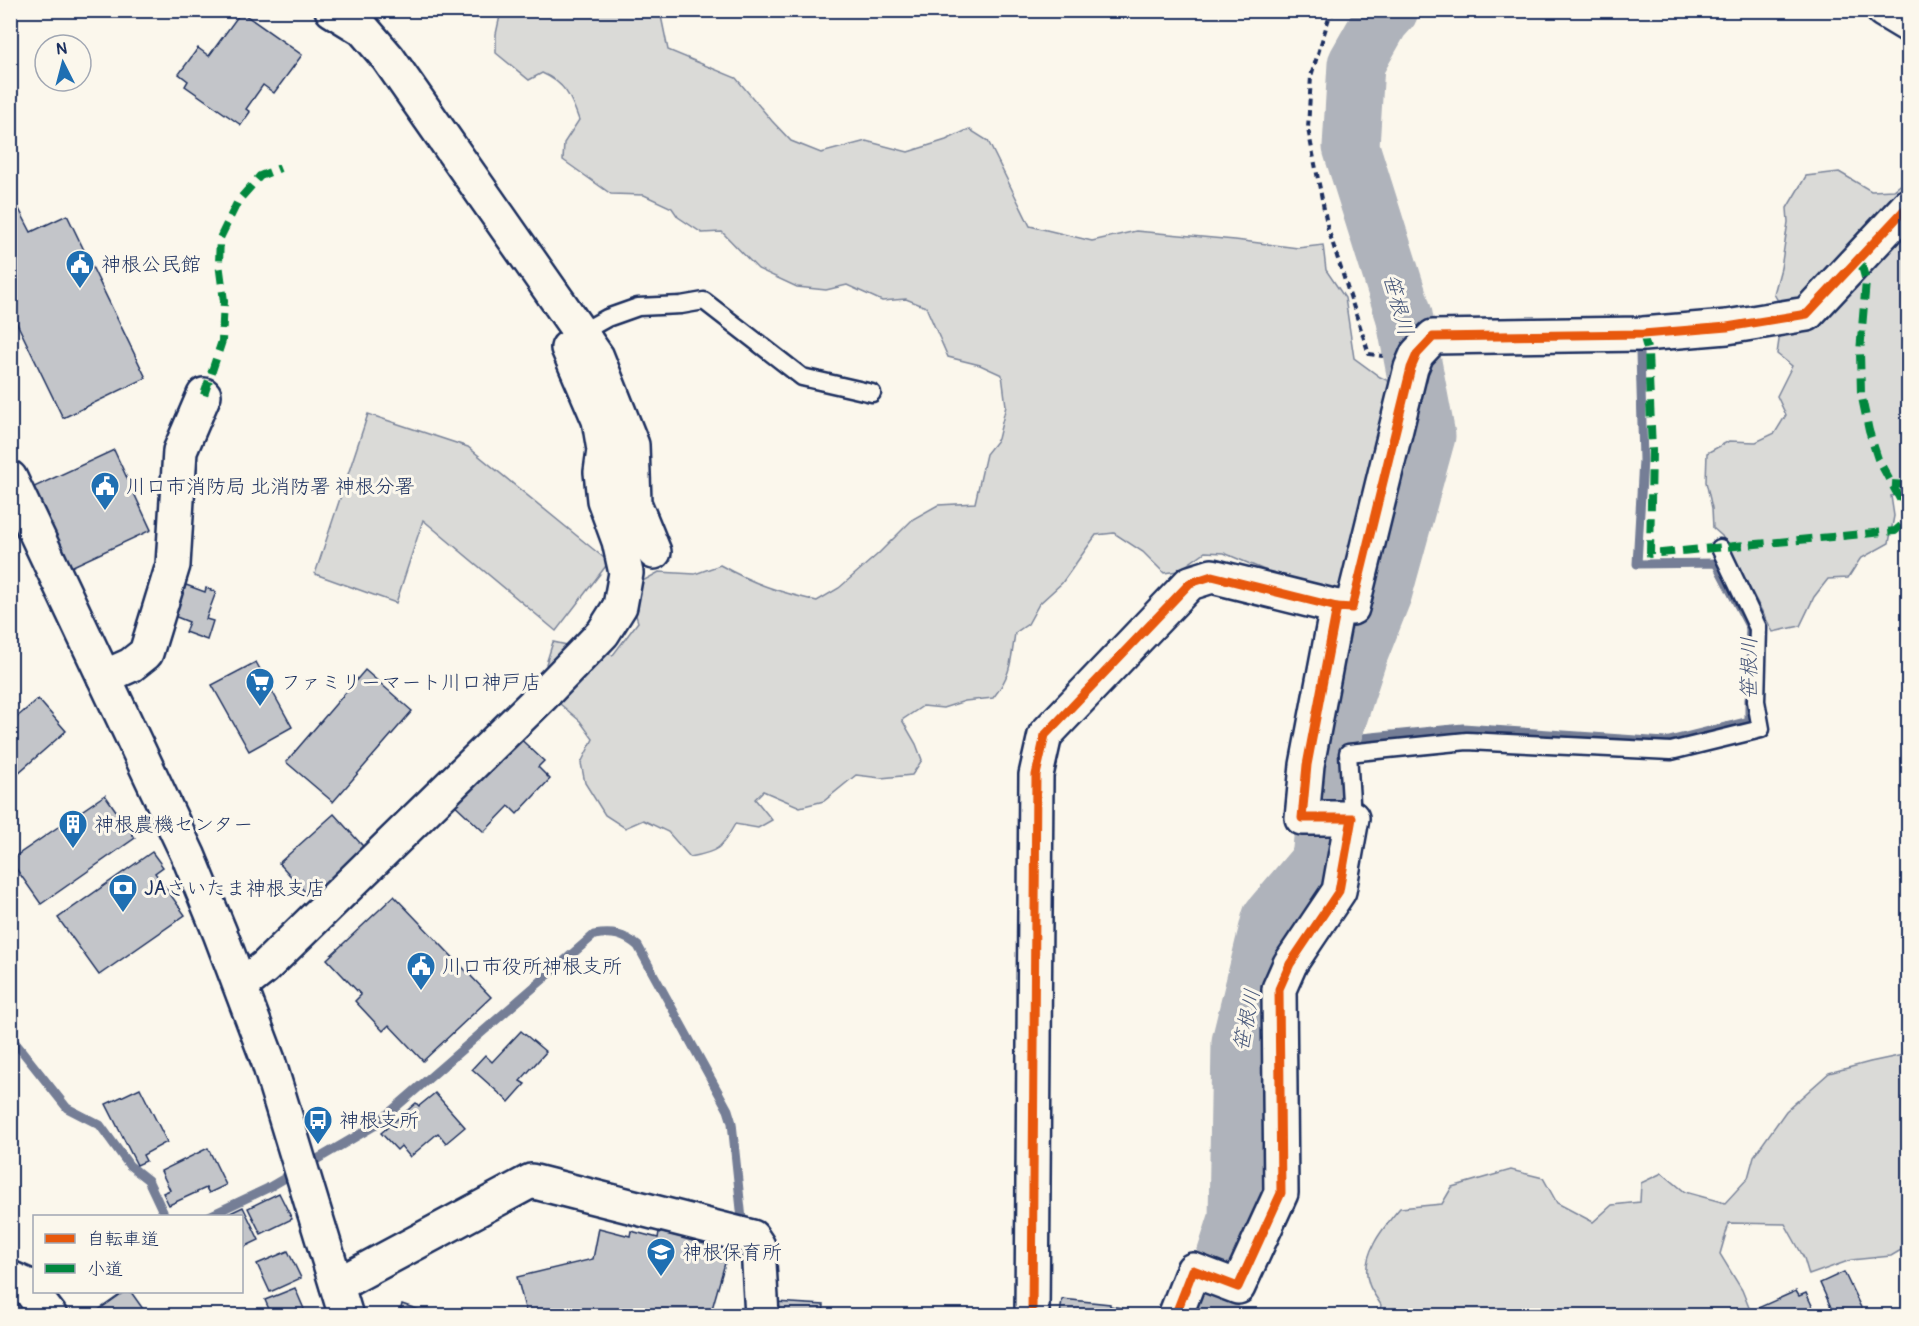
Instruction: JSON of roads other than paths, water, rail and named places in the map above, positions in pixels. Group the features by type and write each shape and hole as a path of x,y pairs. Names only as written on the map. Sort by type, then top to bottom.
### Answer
{"street":[{"path":"332,10 363,28 388,58 597,357 632,445 634,504 654,552"},
{"path":"1883,10 1908,25"},
{"path":"1032,1316 1036,775 1045,735 1190,583 1212,576 1337,607 1352,608 1410,368 1417,354 1433,337 1643,334 1727,327 1807,314 1908,206"},
{"path":"241,986 265,967 541,697 603,633 620,606 626,573 619,541 604,500 601,472 604,450 599,420 568,348 583,336"},
{"path":"104,677 131,665 146,653 173,565 180,451 204,395"},
{"path":"10,478 188,855 241,986 268,1060 341,1300 531,1181 752,1237 758,1246 762,1316"},
{"path":"1175,1316 1193,1270 1238,1287 1281,1193 1279,988 1290,964 1339,891 1352,818 1302,818 1307,765 1337,607"},
{"path":"10,1278 26,1285 51,1316"}],"lane":[{"path":"583,336 607,318 638,307 681,305 704,301 802,377 872,393"},
{"path":"1352,818 1348,753 1467,741 1671,751 1761,729 1755,701 1758,628 1720,548"}],"waterway":[{"name":"笹根川","path":"1206,1316 1237,1219 1240,1042 1270,919 1320,860 1331,741 1359,655 1384,592 1427,436 1404,315 1351,147 1356,64 1381,20 1390,10"},
{"name":"笹根川","path":"1640,353 1643,460 1637,564 1716,563 1750,628 1749,650"},
{"name":"笹根川","path":"1331,741 1463,728 1665,742 1749,721 1749,699"},
{"path":"211,1215 268,1188 374,1126 594,935 606,934 623,936 638,946 728,1110 732,1123 743,1229"},
{"path":"10,1036 67,1108 100,1125 129,1165 148,1180 165,1215"}],"place":[{"name":"神根公民館","path":"80,290"},
{"name":"川口市消防局 北消防署 神根分署","path":"105,512"},
{"name":"ファミリーマート川口神戸店","path":"260,708"},
{"name":"神根農機センター","path":"73,850"},
{"name":"JAさいたま神根支店","path":"123,914"},
{"name":"川口市役所神根支所","path":"421,992"},
{"name":"神根支所","path":"318,1146"},
{"name":"神根保育所","path":"661,1278"}]}
